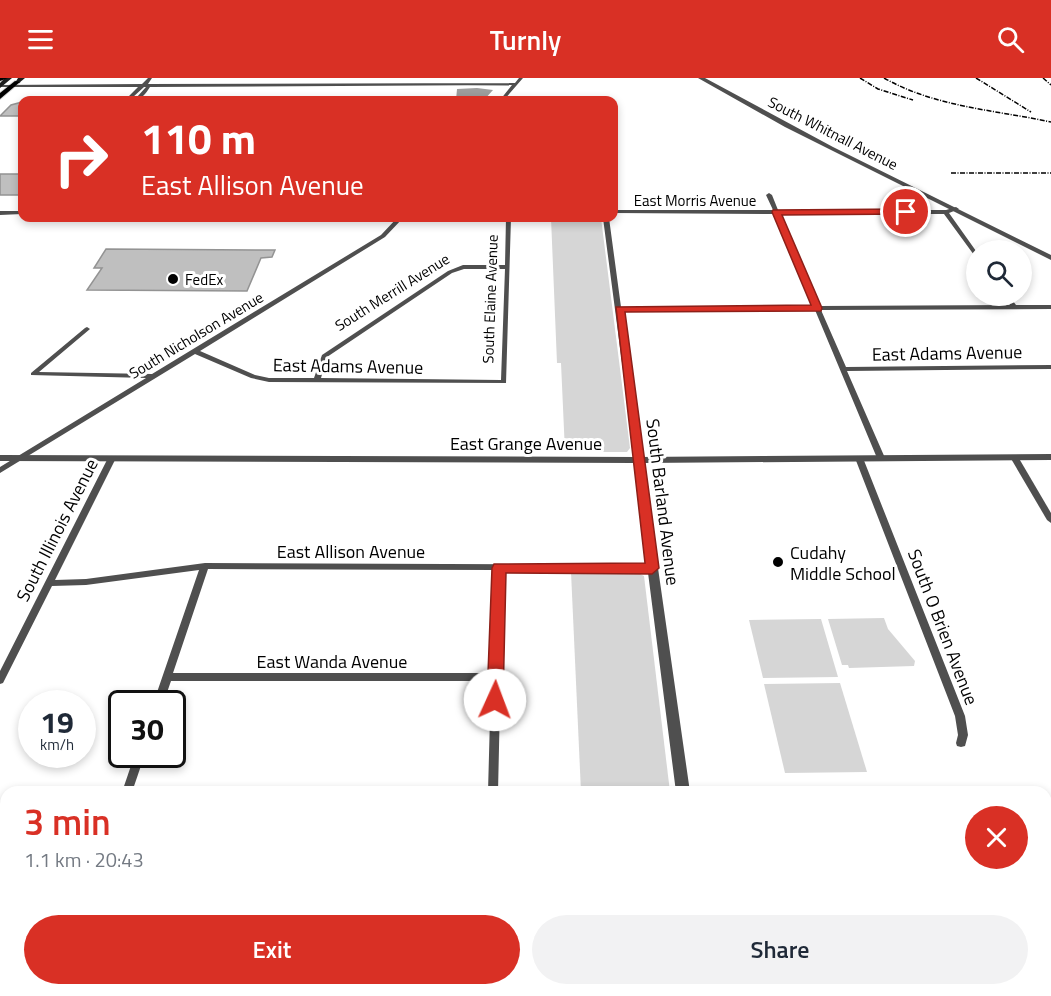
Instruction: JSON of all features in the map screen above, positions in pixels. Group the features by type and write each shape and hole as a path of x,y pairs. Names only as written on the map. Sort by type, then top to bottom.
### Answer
{"main road":[{"path":"2,82 17,82"},
{"path":"0,97 17,82"}],"street":[{"path":"131,96 150,78"},
{"path":"506,96 520,78"},
{"name":"South Whitnall Avenue","path":"701,78 843,155 1051,258"},
{"path":"17,82 516,84"},
{"path":"769,195 881,458"},
{"name":"East Morris Avenue","path":"618,212 946,212 956,209"},
{"path":"946,212 966,240"},
{"path":"0,213 18,213"},
{"name":"South Nicholson Avenue","path":"0,470 197,352 383,236 396,222"},
{"name":"South Elaine Avenue","path":"504,382 509,222"},
{"name":"South Barland Avenue","path":"607,222 682,786"},
{"name":"South Merrill Avenue","path":"316,381 324,356 450,272 463,267 507,267"},
{"path":"619,309 1051,307"},
{"path":"87,329 33,374 154,376"},
{"name":"East Adams Avenue","path":"197,352 253,377 278,381 504,382"},
{"name":"East Adams Avenue","path":"843,369 1051,366"},
{"path":"1014,457 1051,520"},
{"name":"East Grange Avenue","path":"0,458 1051,457"},
{"name":"South O Brien Avenue","path":"859,458 960,716 962,743"},
{"name":"South Illinois Avenue","path":"0,680 112,459"},
{"path":"163,690 205,566"},
{"name":"East Allison Avenue","path":"50,583 86,582 205,566 652,568"},
{"path":"493,786 499,568"},
{"name":"East Wanda Avenue","path":"167,677 496,677"},
{"path":"129,786 135,768"}],"shaded area":[{"path":"457,89 493,90 488,96 456,96"},
{"path":"551,222 602,222 630,448 627,452 565,452 561,363 557,363"},
{"path":"571,572 636,572 644,576 669,786 581,786"},
{"path":"884,618 888,629 915,661 914,666 849,668 848,665 842,665 828,619"},
{"path":"821,619 838,677 763,678 749,620"},
{"path":"840,683 867,772 785,773 764,684"}],"building":[{"path":"18,103 18,116 0,116 11,105"},
{"path":"0,174 18,174 18,195 0,195"},
{"name":"FedEx","path":"106,249 275,250 272,257 261,258 247,291 87,290 102,268 94,268"}],"railway":[{"path":"860,78 878,89 913,100"},
{"path":"884,78 904,88 944,102 1051,122"},
{"path":"976,78 1031,112"},
{"path":"1043,78 1051,85"},
{"path":"951,173 1051,173"}],"place":[{"name":"FedEx","path":"173,279"},
{"name":"Cudahy Middle School","path":"778,562"}],"route":[{"path":"495,700 499,568 652,568 619,309 817,308 776,212 906,212"}]}
